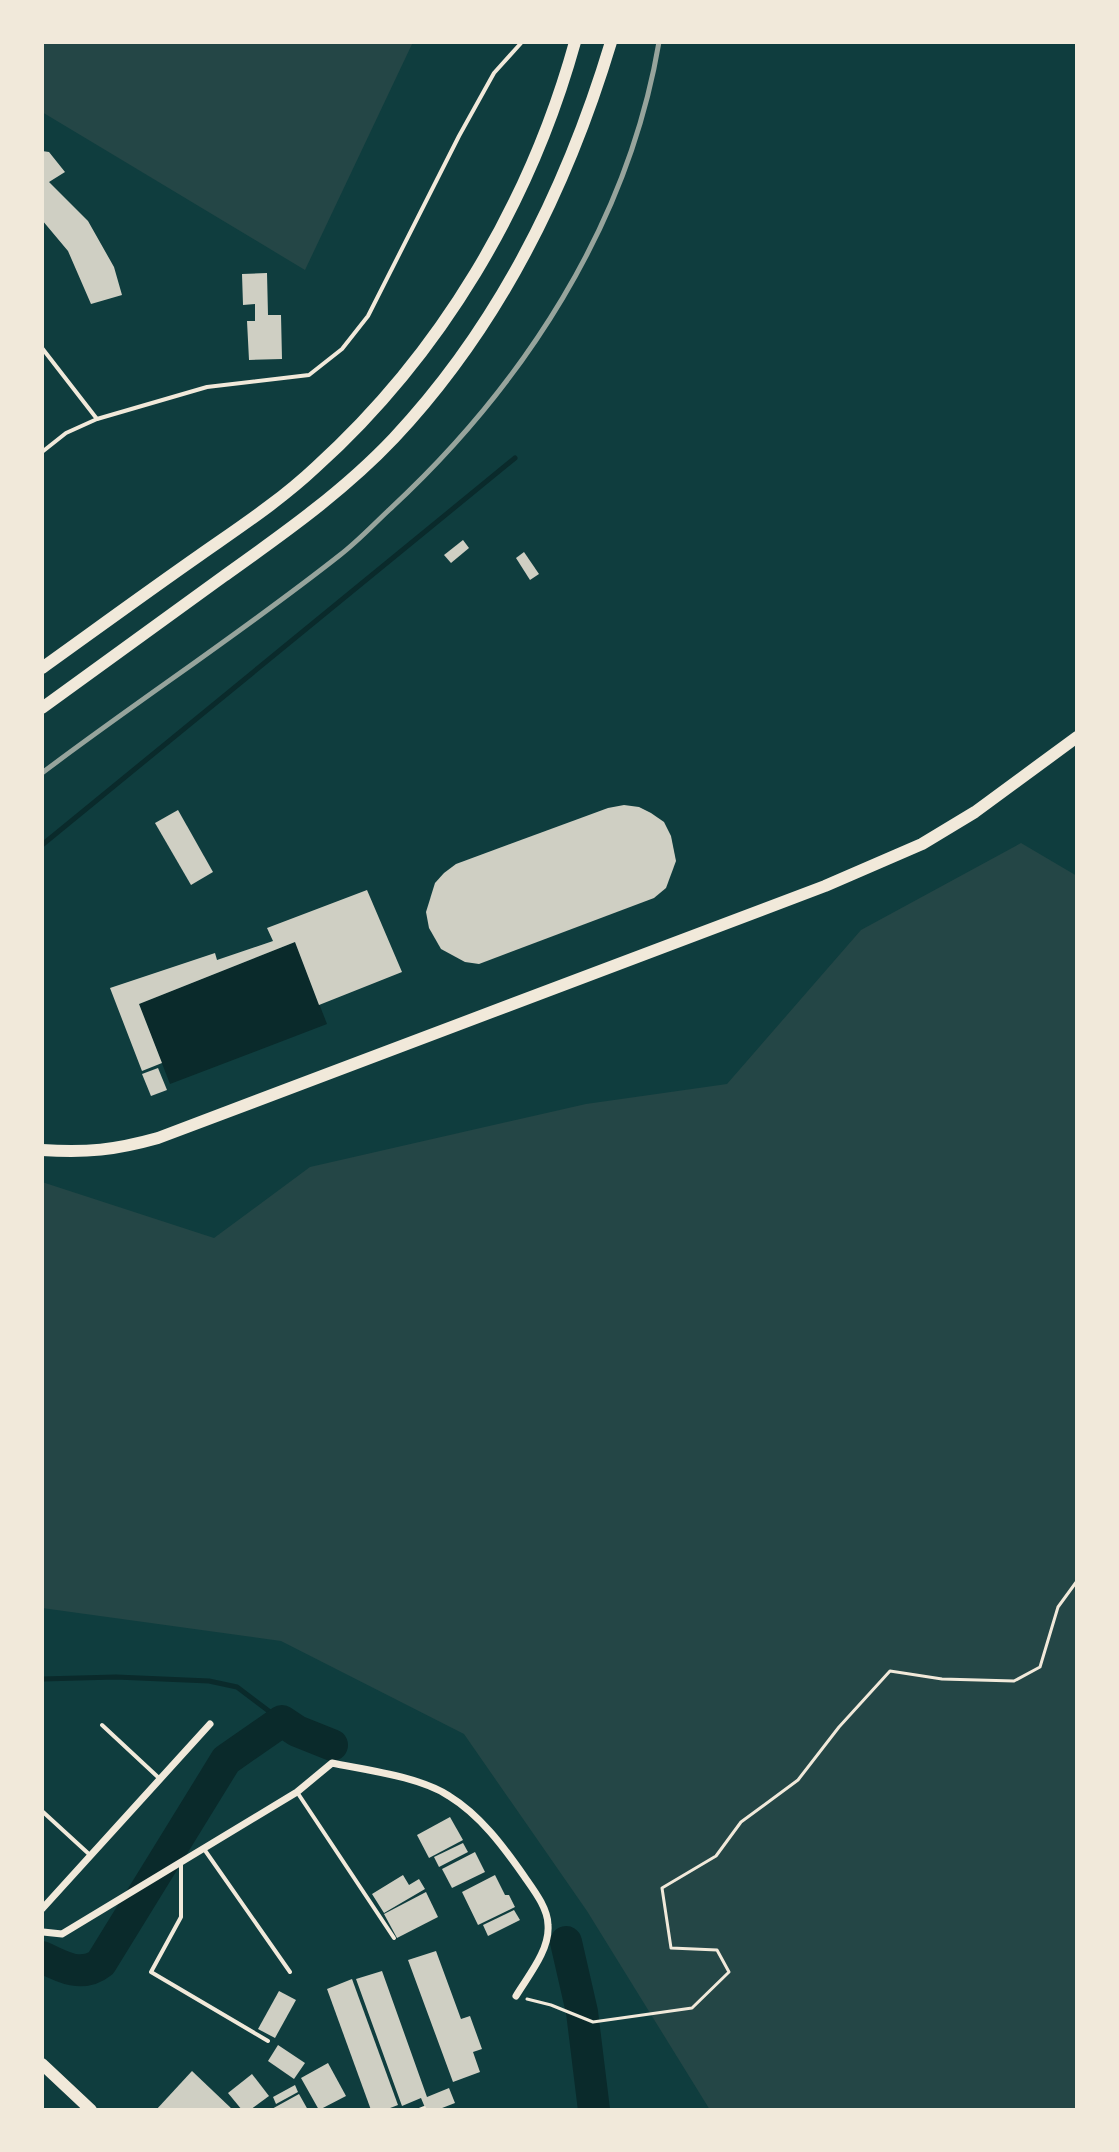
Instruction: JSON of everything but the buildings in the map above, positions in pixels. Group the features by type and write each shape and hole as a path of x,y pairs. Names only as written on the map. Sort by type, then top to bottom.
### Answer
{"main road":[{"path":"42,668 288,491 316,467 397,384 467,288 502,228 538,146 575,42"},
{"path":"42,708 340,489 393,439 455,368 496,306 535,237 571,152 611,42"},
{"path":"42,1150 87,1153 123,1148 158,1138 825,886 922,844 975,812 1077,737"},
{"path":"42,2064 91,2110"}],"street":[{"path":"42,1909 210,1724"},
{"path":"42,1932 62,1934 297,1792 332,1763 404,1778 448,1795 481,1822 508,1854 538,1898 549,1924 543,1950 516,1996"}],"lane":[{"path":"42,452 66,433 97,419 207,387 309,375 342,349 368,316 494,73 522,42"},
{"path":"42,348 97,419"},
{"path":"102,1725 160,1779"},
{"path":"297,1792 394,1938"},
{"path":"42,1811 90,1856"},
{"path":"203,1847 290,1972"},
{"path":"181,1861 181,1917 151,1972 268,2041"}],"path":[{"path":"516,1996 551,2005 593,2022 692,2008 729,1972 717,1950 671,1948 662,1888 716,1856 741,1822 798,1780 839,1727 890,1671 942,1679 1014,1681 1040,1667 1058,1607 1077,1581"}],"shaded area":[{"path":"42,42 413,42 305,270 42,112"},
{"path":"1021,843 1077,876 1077,2110 710,2110 587,1911 464,1734 281,1641 42,1608 42,1182 214,1238 310,1167 586,1104 727,1084 861,930"},
{"path":"295,942 327,1024 170,1084 139,1004"}],"waterway":[{"path":"42,845 515,458"},
{"path":"42,1679 116,1677 209,1681 237,1687 282,1721"},
{"path":"42,1957 79,1970 87,1970 101,1963 226,1760 282,1721 297,1731 332,1745"},
{"path":"566,1942 582,2012 594,2110"}],"railway":[{"path":"42,773 267,611 346,550 438,462 483,410 525,356 563,298 595,238 623,175 644,110 659,42"}]}
